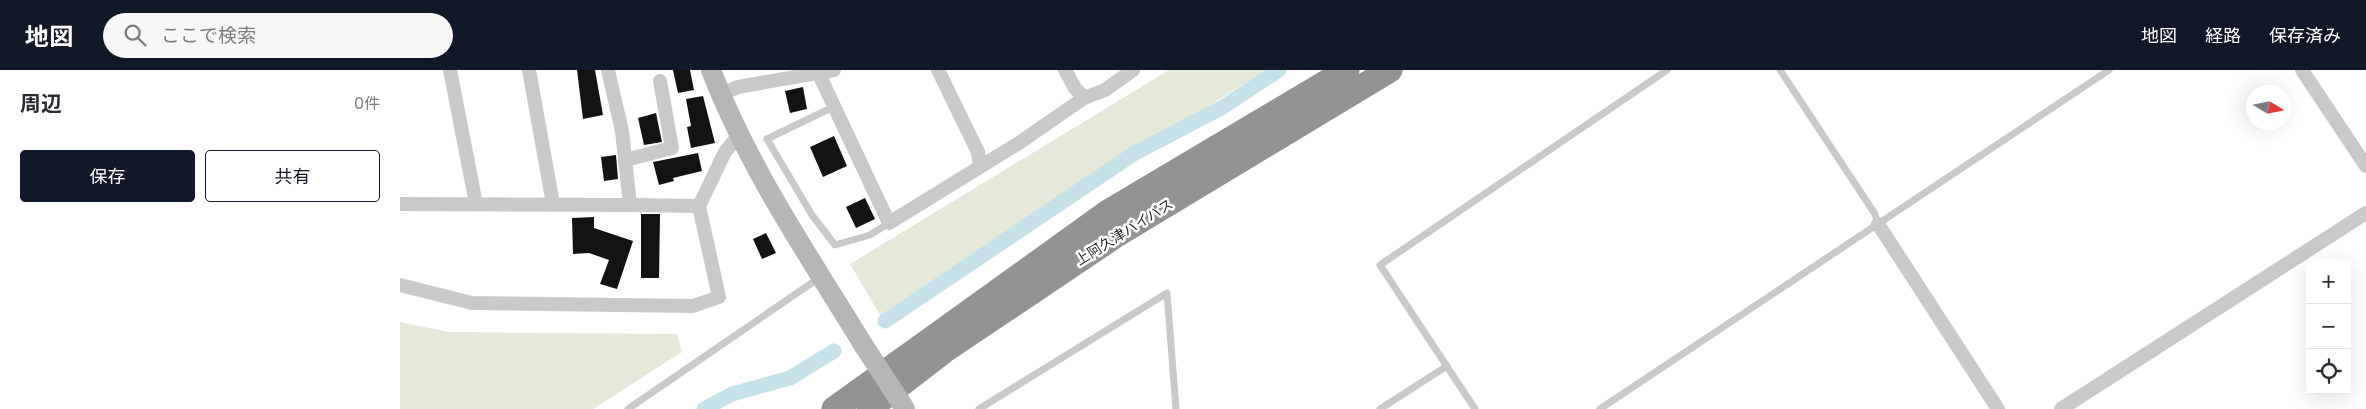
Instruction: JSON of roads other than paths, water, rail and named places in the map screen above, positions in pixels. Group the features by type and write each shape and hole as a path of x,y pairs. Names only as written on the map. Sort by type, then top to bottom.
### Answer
{"highway":[{"name":"上阿久津バイパス","path":"834,409 1108,212 1346,70"},
{"name":"上阿久津バイパス","path":"869,409 944,351 1118,234 1390,70"}],"street":[{"path":"450,70 476,204"},
{"path":"529,70 553,204"},
{"path":"608,70 622,131 630,205"},
{"path":"711,70 739,135 777,205 905,409"},
{"path":"721,94 738,87 817,71 834,70"},
{"path":"938,70 978,152 980,165"},
{"path":"1065,70 1075,88 1084,98"},
{"path":"817,71 889,222 1019,143 1084,98 1105,90 1134,70"},
{"path":"2302,70 2366,166"},
{"path":"625,160 672,148 660,81"},
{"path":"400,285 472,303 694,306 719,297 699,206 725,152 739,135"},
{"path":"400,204 699,206"},
{"path":"2062,409 2366,213"},
{"path":"1878,224 1998,409"}],"lane":[{"path":"1476,409 1380,265 1667,70"},
{"path":"1780,70 1875,214 1878,224"},
{"path":"1600,409 2109,70"},
{"path":"833,107 767,139 812,215 835,245 870,234 889,222"},
{"path":"628,409 822,276"},
{"path":"979,409 1167,293 1176,409"},
{"path":"1380,409 1447,366"}],"waterway":[{"path":"885,321 1135,153 1223,107 1279,70"},
{"path":"704,409 732,394 790,378 834,351"}]}
